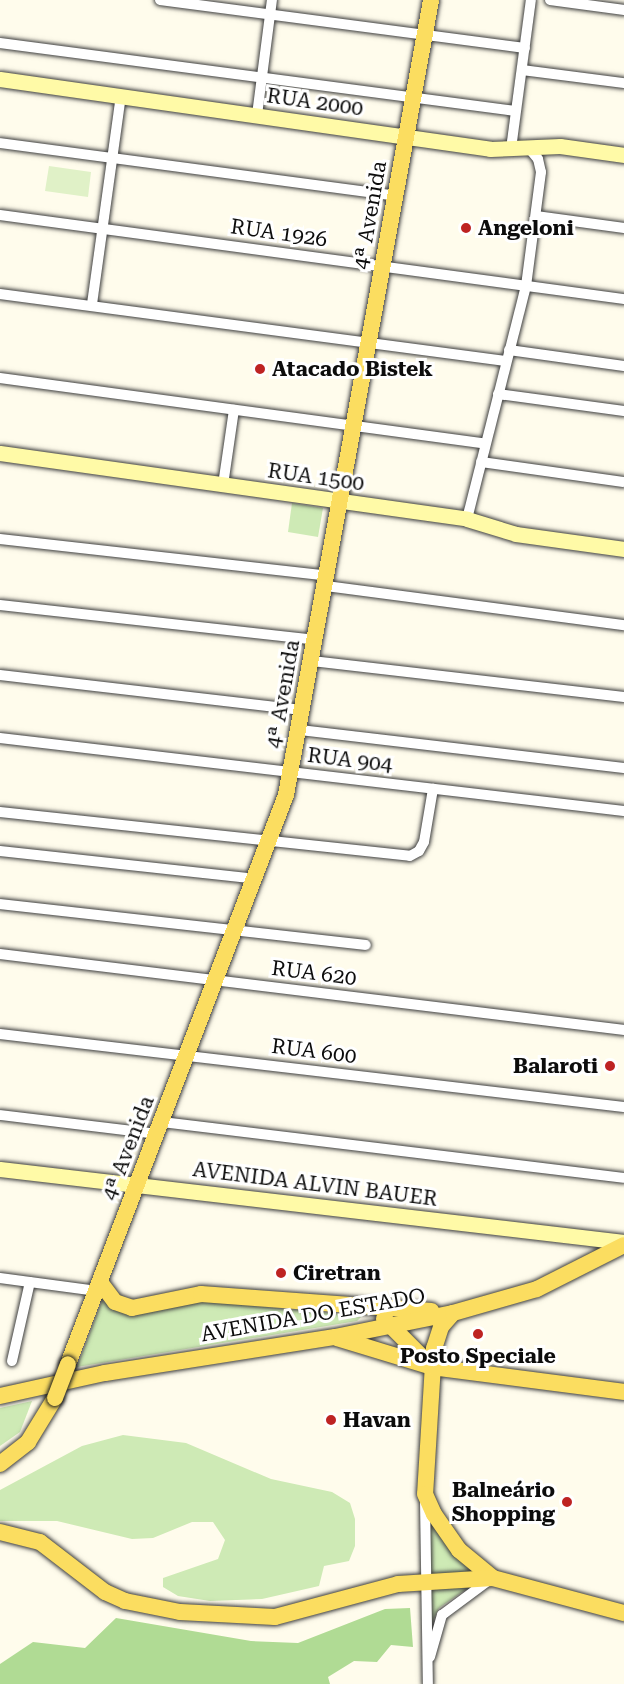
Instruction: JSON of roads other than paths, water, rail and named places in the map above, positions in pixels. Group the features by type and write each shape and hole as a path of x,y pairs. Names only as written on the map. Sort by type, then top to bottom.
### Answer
{"main road":[{"name":"4ª Avenida","path":"0,1464 28,1442 55,1398 271,841 292,772 431,0"},
{"name":"RUA 2000","path":"0,80 407,136 511,148 560,146 624,155"},
{"name":"RUA 1500","path":"0,453 466,519 516,534 624,549"},
{"name":"AVENIDA ALVIN BAUER","path":"0,1169 624,1243"},
{"name":"AVENIDA DO ESTADO","path":"0,1396 105,1373 334,1337 453,1313 537,1289 624,1243"},
{"path":"98,1286 116,1302 132,1308 201,1294 453,1313"},
{"path":"371,1307 432,1367"},
{"path":"453,1313 437,1336 432,1367 425,1494 446,1533 493,1578"},
{"path":"334,1337 432,1367 624,1392"},
{"path":"0,1532 40,1542 105,1592 125,1601 180,1612 275,1617 423,1580 493,1578 624,1613"}],"street":[{"path":"160,0 525,48"},
{"path":"257,115 272,0"},
{"path":"511,148 531,0"},
{"path":"550,0 624,10"},
{"path":"0,43 516,111"},
{"path":"522,70 624,83"},
{"path":"92,304 121,96"},
{"path":"0,143 396,196"},
{"path":"466,519 526,286 541,172 538,159 528,147"},
{"name":"RUA 1926","path":"0,215 624,299"},
{"path":"536,216 624,228"},
{"path":"0,294 92,304 370,342 624,366"},
{"path":"0,378 485,444"},
{"path":"498,394 624,411"},
{"path":"223,485 234,410"},
{"path":"481,462 624,482"},
{"path":"0,539 327,581 624,625"},
{"path":"0,605 316,640"},
{"path":"312,661 624,697"},
{"path":"0,675 304,710"},
{"path":"300,730 624,768"},
{"name":"RUA 904","path":"0,738 624,811"},
{"path":"0,812 410,856 419,851 423,842 433,789"},
{"path":"0,851 256,879"},
{"path":"0,904 366,945"},
{"name":"RUA 620","path":"0,954 624,1030"},
{"name":"RUA 600","path":"0,1034 624,1107"},
{"path":"0,1115 159,1128 624,1178"},
{"path":"0,1278 98,1286"},
{"path":"12,1361 30,1282"},
{"path":"425,1494 423,1580 428,1684"},
{"path":"428,1669 442,1615 456,1601 493,1578"}],"place":[{"name":"Angeloni","path":"466,228"},
{"name":"Atacado Bistek","path":"260,369"},
{"name":"Balaroti","path":"610,1066"},
{"name":"Ciretran","path":"281,1273"},
{"name":"Posto Speciale","path":"478,1334"},
{"name":"Havan","path":"331,1420"},
{"name":"Balneário Shopping","path":"567,1502"}]}
